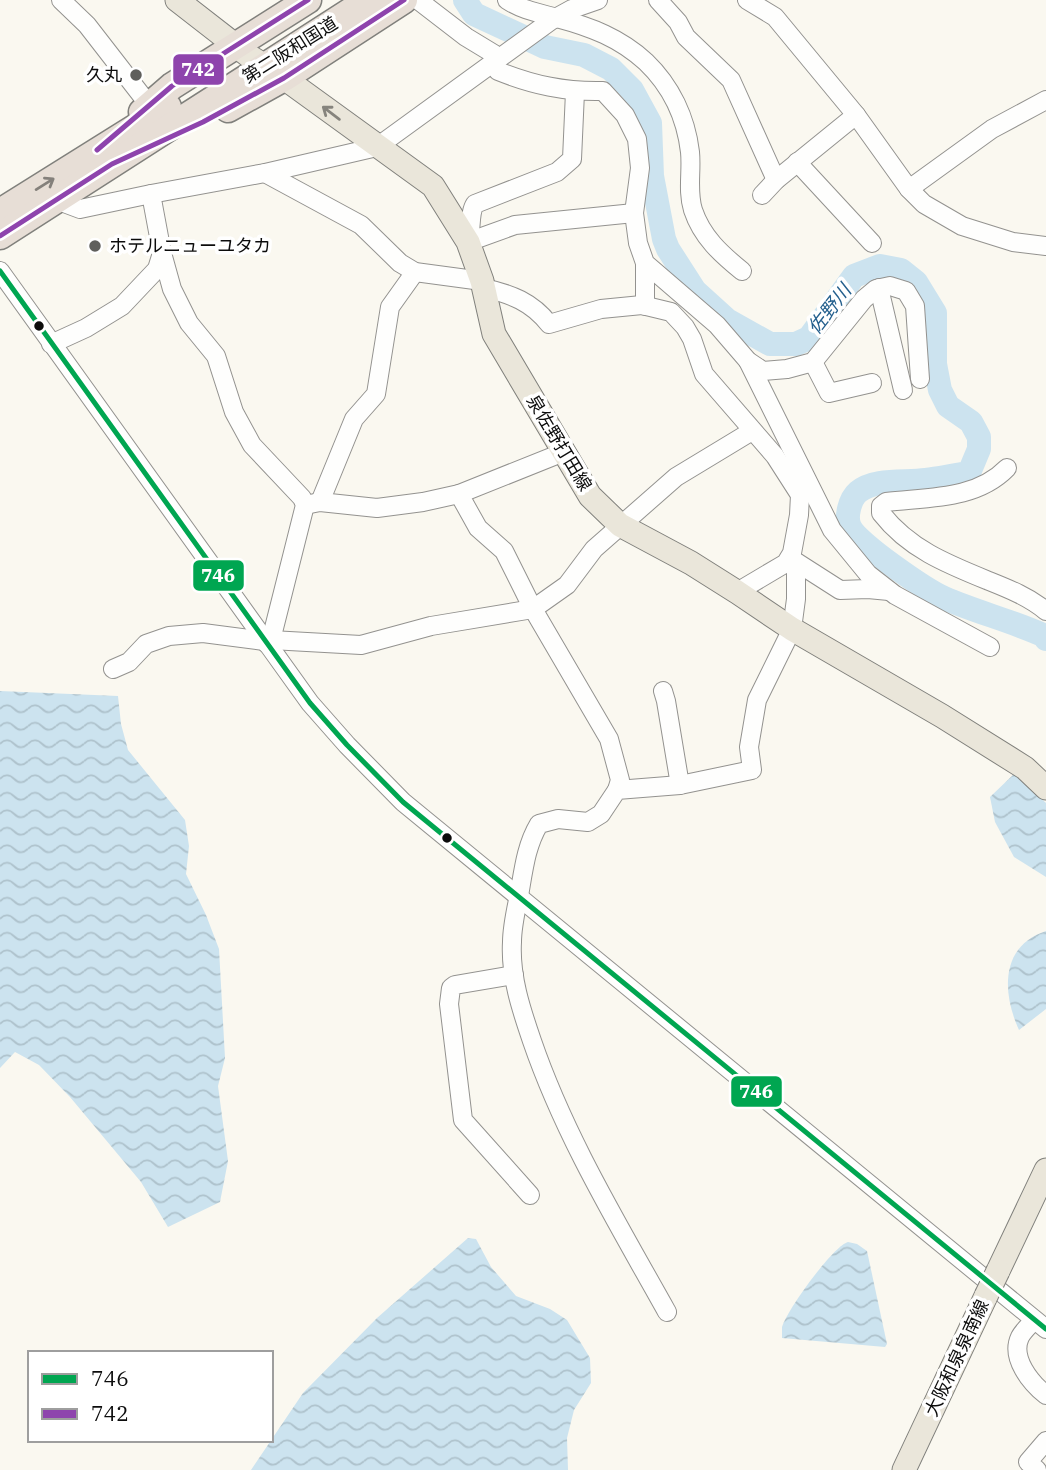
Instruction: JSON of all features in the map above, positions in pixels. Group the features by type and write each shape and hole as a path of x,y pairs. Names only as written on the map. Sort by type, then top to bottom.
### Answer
{"highway":[{"name":"第二阪和国道","path":"0,212 101,160 259,61 327,7 368,0"},
{"path":"101,160 149,105 172,86 259,61 404,0"},
{"path":"101,160 203,122 259,61 327,7"},
{"name":"第二阪和国道","path":"0,236 56,200 101,160"}],"main road":[{"name":"泉佐野打田線","path":"177,0 377,148 433,186 468,242 483,285 494,334 590,496 620,525 737,592 792,629 1015,761 1046,788"},
{"name":"大阪和泉泉南線","path":"904,1470 1046,1170"}],"street":[{"path":"61,0 87,25 149,105"},
{"path":"418,0 466,37 500,58"},
{"path":"507,0 554,19 603,32 634,52 662,79 673,96 686,134 690,152 690,197 694,212 708,239 742,271"},
{"path":"56,200 80,209 377,148 554,19 598,0"},
{"path":"658,0 678,22 686,37 731,80 776,180"},
{"path":"747,0 775,18 856,116 909,189 925,204 962,226 1013,242 1046,246"},
{"path":"500,58 498,71 518,79 548,88 575,92 603,91 625,115 637,139 639,168 634,213 645,262 645,306"},
{"path":"468,242 472,228 471,210 475,204 557,172 572,159 575,92"},
{"path":"909,189 992,129 1046,100"},
{"path":"762,195 797,162 856,116"},
{"path":"797,162 872,243"},
{"path":"265,173 361,225 400,263 415,272 483,285 505,293 530,303 549,324 618,306 645,306 671,312 692,339 704,374 775,456 868,574 890,592 990,647"},
{"path":"151,194 172,289 189,323 216,356 234,412 252,445 302,498 313,503 377,508 423,502 459,494 564,452"},
{"path":"468,242 514,225 634,213"},
{"path":"51,344 86,328 122,306 156,269 162,253"},
{"path":"645,262 717,325 748,361 763,371 787,369 813,362 864,299 879,289 890,286 905,291 915,306 920,379"},
{"path":"0,271 328,724 403,802 1040,1325 1019,1339 1017,1357 1034,1385 1046,1395"},
{"path":"267,642 313,503 354,419 376,394 390,307 415,272"},
{"path":"879,289 902,390"},
{"path":"894,354 918,348"},
{"path":"617,790 680,785 752,770 749,747 758,700 792,629 796,599 793,560 799,515 806,494 748,361"},
{"path":"813,362 829,393 872,383"},
{"path":"113,669 129,663 146,644 169,636 202,633 267,642 362,645 431,626 533,609 567,585 594,550 676,477 752,431"},
{"path":"1007,468 997,478 978,489 886,502 881,506 881,513 894,530 942,562 1017,592 1046,611"},
{"path":"459,494 478,528 505,551 533,609 609,739 620,780 617,790 601,814 588,822 558,819 539,824 531,837 512,942 514,975 522,1012 547,1084 584,1163 667,1312"},
{"path":"737,592 793,560"},
{"path":"793,560 840,590 868,589 890,592"},
{"path":"663,691 680,785"},
{"path":"514,975 455,985 451,988 449,1004 463,1120 530,1195"},
{"path":"1037,1470 1028,1462 1046,1441"}],"water":[{"path":"0,691 118,696 121,724 128,750 185,820 189,846 186,874 219,949 225,1058 218,1086 228,1161 220,1202 168,1227 141,1182 70,1097 39,1065 15,1052 0,1068"},
{"path":"1014,774 1046,803 1046,877 1014,857 995,822 990,797"},
{"path":"1046,931 1046,1009 1019,1030 1010,1001 1009,972 1020,948 1031,938"},
{"path":"468,1238 476,1239 491,1267 516,1296 550,1309 567,1320 590,1358 591,1383 574,1410 567,1438 568,1470 251,1470 270,1442 273,1442 273,1437 303,1393 377,1318"},
{"path":"848,1242 867,1251 887,1344 885,1347 782,1338 782,1327 801,1294 822,1266"}],"waterway":[{"name":"佐野川","path":"465,0 474,14 545,47 584,55 611,69 632,90 650,123 652,176 668,249 695,291 727,320 770,344 796,344 809,338 854,276 880,266 901,270 916,282 935,313 935,364 940,390 948,406 971,422 979,437 979,449 969,473 926,480 881,483 858,492 848,513 850,527 865,544 935,593 1045,636 1046,639"}],"transit line":[{"name":"742","path":"97,150 172,86 308,0"},
{"name":"742","path":"0,236 112,164 203,122 284,78 404,0"},
{"name":"746","path":"0,271 310,703 403,802 1046,1329"}],"place":[{"name":"久丸","path":"136,75"},
{"name":"ホテルニューユタカ","path":"95,246"}]}
